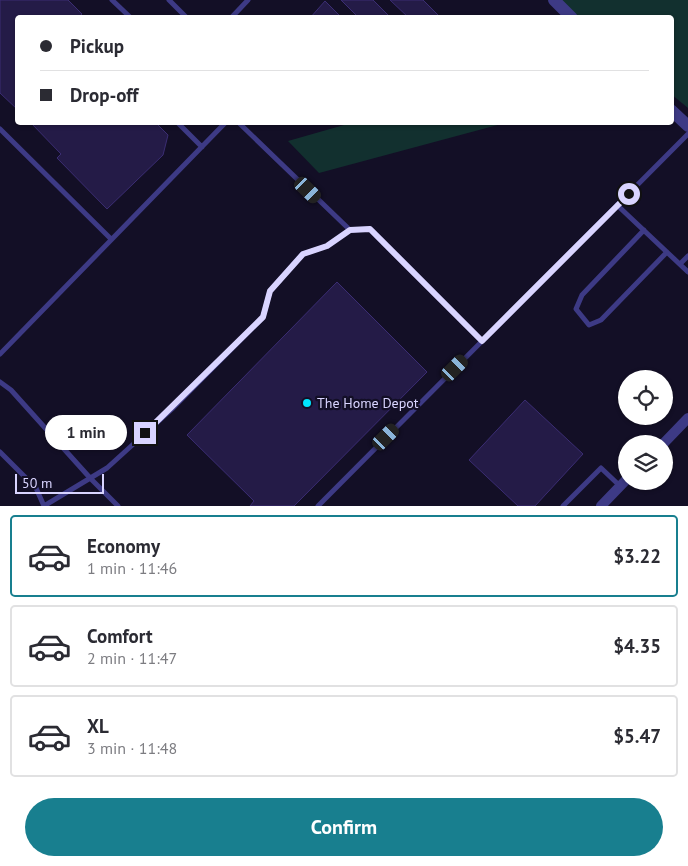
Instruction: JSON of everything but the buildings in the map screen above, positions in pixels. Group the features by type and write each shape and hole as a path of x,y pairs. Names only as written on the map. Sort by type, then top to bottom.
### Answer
{"street":[{"path":"554,0 569,15"},
{"path":"674,113 688,126"},
{"path":"672,435 688,418"},
{"path":"601,506 618,488"}],"lane":[{"path":"112,0 128,15"},
{"path":"169,0 184,15"},
{"path":"233,15 248,0"},
{"path":"180,125 202,148"},
{"path":"1,351 223,125"},
{"path":"241,125 350,230"},
{"path":"0,129 111,239"},
{"path":"318,506 688,134"},
{"path":"617,205 688,272"},
{"path":"0,452 36,488 44,506 91,479 107,468 165,415 263,317 270,291 303,254 327,246 350,230 370,229 482,341"},
{"path":"644,230 582,295 576,309 589,325 601,320 666,252"},
{"path":"680,264 688,256"},
{"path":"0,382 11,390 91,479 118,506"},
{"path":"563,506 601,468 618,480"}],"green space":[{"path":"554,0 688,0 688,108 674,96 674,15 570,15"},
{"path":"344,125 498,125 319,173 288,141"}],"place":[{"name":"The Home Depot","path":"307,403"}],"route":[{"path":"145,433 172,409 263,317 270,291 303,254 327,246 350,230 370,229 482,341 629,194"}]}
